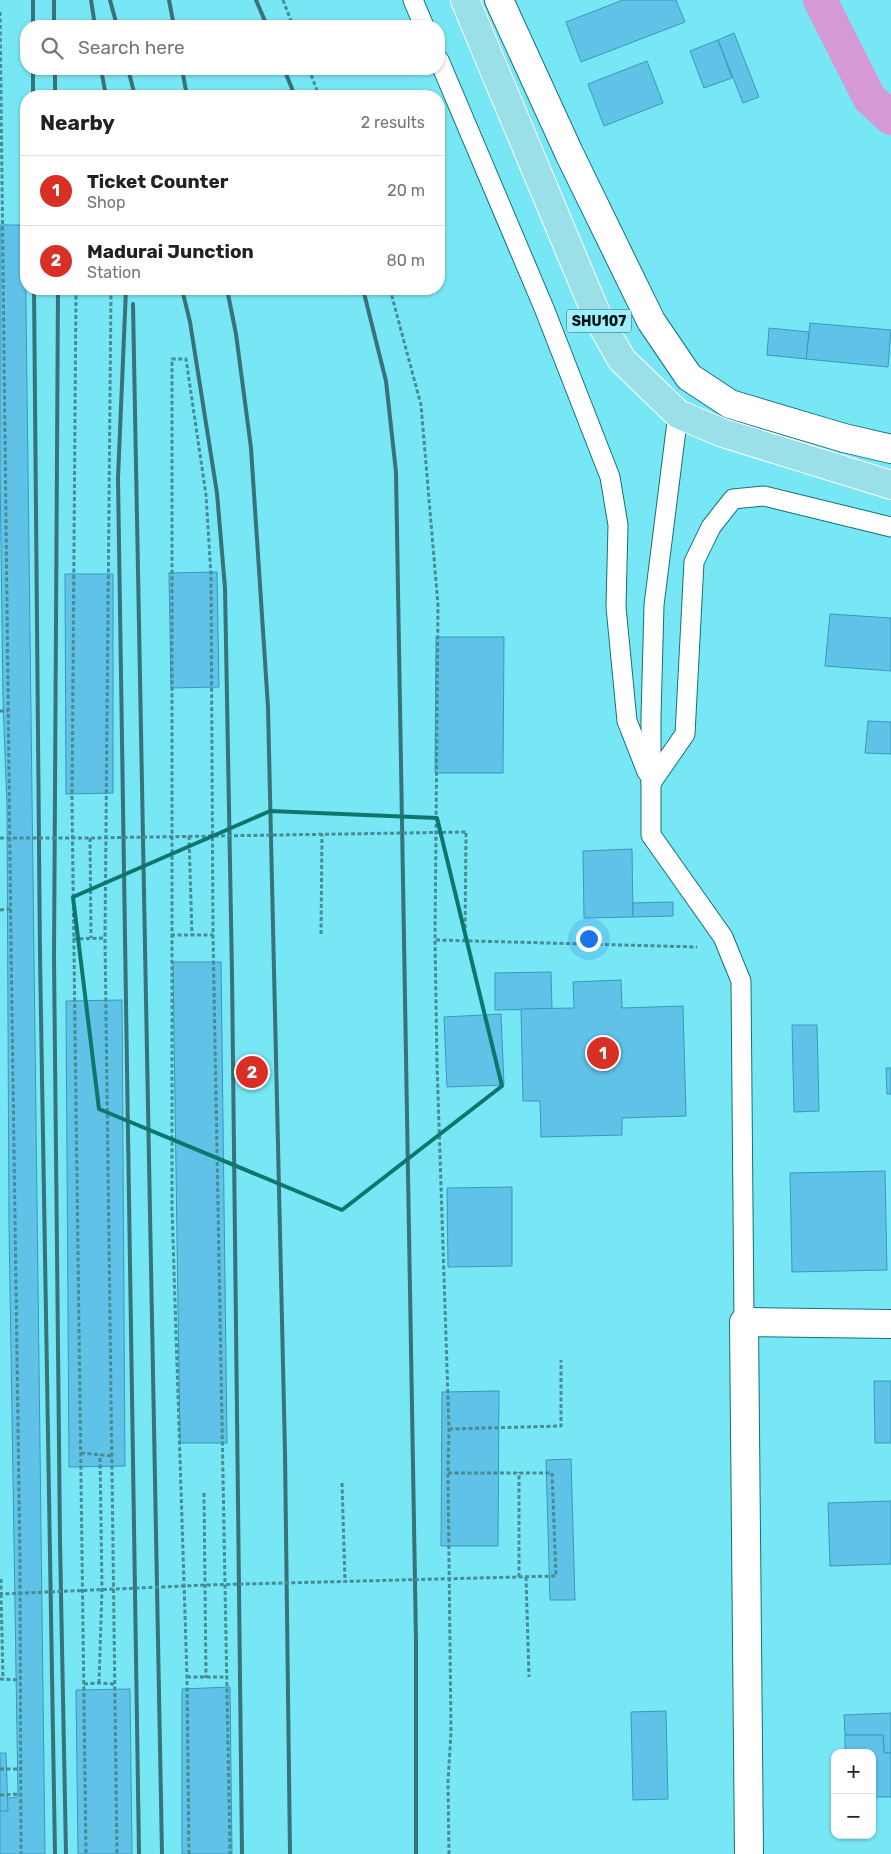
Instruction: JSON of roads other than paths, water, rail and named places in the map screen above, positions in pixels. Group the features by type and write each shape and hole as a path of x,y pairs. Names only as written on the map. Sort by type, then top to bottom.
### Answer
{"main road":[{"name":"SHU107","path":"465,0 598,318 622,360 678,414 723,433 891,485"}],"street":[{"path":"499,0 569,153 651,321 689,377 730,404 844,438 891,449"},
{"path":"749,1854 744,1322 891,1324"}],"lane":[{"path":"413,0 421,20"},
{"path":"445,74 544,308 610,477 618,525 616,607 627,721 651,783"},
{"path":"678,414 654,605 651,835 723,937 741,981 744,1322"},
{"path":"651,783 685,734 694,562 712,527 734,499 764,496 891,527"}],"waterway":[{"path":"820,0 870,99 891,118"}],"railway":[{"path":"33,0 33,20"},
{"path":"54,0 54,20"},
{"path":"91,0 94,20"},
{"path":"110,0 115,20"},
{"path":"169,0 173,20"},
{"path":"256,0 264,20"},
{"path":"33,75 33,90"},
{"path":"55,75 55,90"},
{"path":"102,75 105,90"},
{"path":"130,75 133,90"},
{"path":"183,75 186,90"},
{"path":"286,75 293,90"},
{"path":"34,295 40,956 55,1854"},
{"path":"58,295 54,958 60,1542 66,1854"},
{"path":"126,295 118,478 139,1854"},
{"path":"183,295 190,322 217,493 225,588 232,974 242,1854"},
{"path":"228,295 236,334 251,448 268,707 285,1452 290,1854"},
{"path":"364,295 386,381 396,472 416,1641 416,1854"},
{"path":"133,304 162,1854"}],"place":[{"name":"Ticket Counter","path":"603,1053"},
{"name":"Madurai Junction","path":"252,1072"}]}
